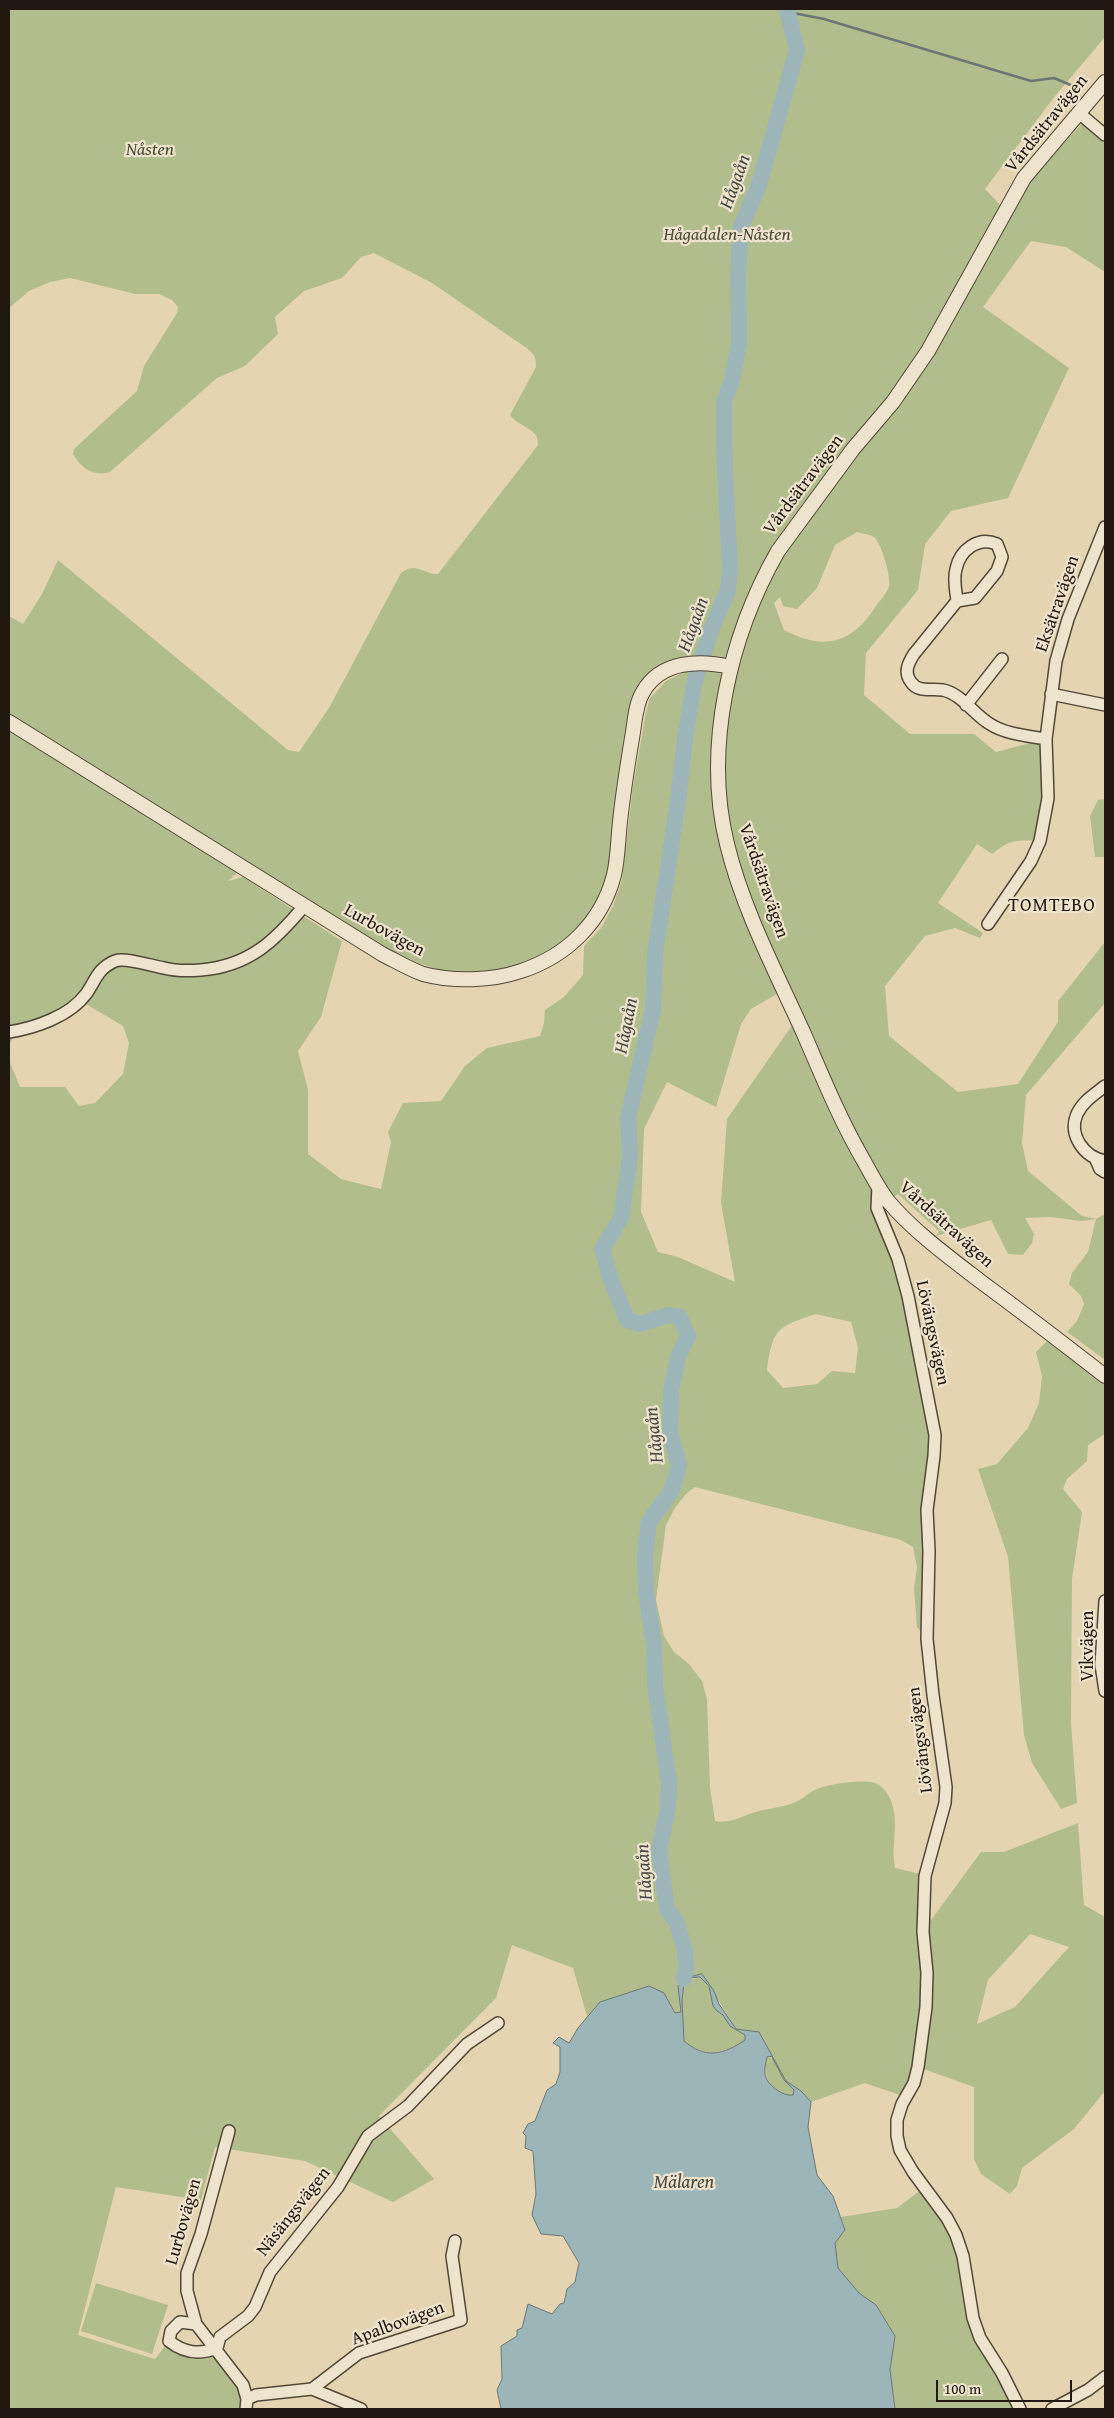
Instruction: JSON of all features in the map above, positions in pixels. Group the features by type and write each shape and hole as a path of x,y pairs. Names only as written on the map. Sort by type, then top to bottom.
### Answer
{"street":[{"name":"Vårdsätravägen","path":"1105,82 1024,178 928,351 893,402 853,449 778,551 748,611 731,666 724,702 720,757 720,804 727,844 753,923 831,1098 878,1186 888,1201 949,1257 1105,1376"},
{"path":"1079,113 1105,136"},
{"name":"Eksätravägen","path":"988,924 1031,861 1040,841 1046,818 1048,798 1046,739 1056,662 1068,619 1105,527"},
{"path":"957,601 954,578 958,562 974,543 987,540 997,544 1002,557 998,572 975,598 957,601 914,654 909,662 907,671 910,681 918,688 944,690 996,727 1046,739"},
{"path":"966,705 1002,660"},
{"name":"Lurbovägen","path":"9,722 382,954 425,974 450,978 508,975 555,957 576,940 593,922 605,900 614,874 625,780 642,692 658,675 689,662 712,662 731,666"},
{"path":"1051,694 1105,705"},
{"path":"9,1032 45,1022 73,1007 85,996 102,968 118,960 169,970 195,970 222,968 246,959 285,929 304,906"},
{"path":"1105,1086 1088,1098 1077,1114 1075,1132 1080,1145 1101,1160 1100,1169 1105,1172"},
{"name":"Lövängsvägen","path":"878,1186 877,1208 898,1258 908,1296 935,1434 927,1510 929,1551 927,1639 932,1695 946,1787 945,1803 925,1876 923,1932 927,1973 926,2007 918,2067 914,2083 902,2104 897,2120 897,2136 900,2150 913,2172 947,2218 956,2235 963,2256 973,2318 980,2338 1002,2373 1020,2409"},
{"name":"Vikvägen","path":"1105,1601 1101,1665 1105,1691"},
{"name":"Näsängsvägen","path":"217,2348 217,2342 220,2337 248,2316 255,2307 270,2272 338,2188 368,2136 408,2106 467,2044 498,2023"},
{"name":"Lurbovägen","path":"196,2324 187,2291 187,2273 201,2234 229,2131"},
{"name":"Apalbovägen","path":"312,2389 359,2353 461,2320 452,2256 455,2241"},
{"path":"217,2348 204,2353 181,2350 169,2341 171,2331 180,2322 196,2324 217,2348 243,2384 247,2404"},
{"path":"1052,2409 1088,2390 1105,2377"},
{"path":"247,2404 256,2395 312,2389 361,2409"}],"green space":[{"path":"9,9 1105,9 1105,37 1055,96 985,189 1003,208 875,432 1029,182 1085,120 1105,135 1105,272 1066,247 1031,241 983,307 1069,368 1008,498 951,511 925,544 918,590 866,653 864,695 910,734 974,734 996,752 1046,739 1040,841 1026,840 1009,843 992,854 977,844 938,903 983,933 980,938 955,928 925,936 885,986 889,1036 958,1092 1018,1084 1058,1022 1058,1001 1105,942 1105,1003 1026,1095 1022,1143 1028,1171 1082,1216 1096,1219 1081,1221 1050,1217 1025,1218 1034,1234 1032,1243 1023,1255 1008,1254 991,1220 936,1236 939,1231 898,1194 881,1205 898,1259 935,1435 927,1639 917,1627 914,1588 917,1567 913,1547 901,1540 695,1487 686,1494 675,1508 666,1525 656,1600 664,1636 674,1652 689,1664 702,1681 707,1699 710,1787 715,1821 732,1820 759,1811 791,1804 815,1790 828,1786 845,1783 875,1783 887,1793 893,1807 895,1822 895,1868 925,1875 940,1822 923,1931 981,1852 1004,1852 1078,1823 1084,1905 1105,1917 1105,2091 1074,2129 1022,2168 1017,2186 1010,2194 981,2174 974,2159 974,2087 918,2067 906,2097 865,2083 811,2102 801,2091 788,2084 794,2090 793,2095 788,2096 776,2090 766,2076 767,2057 774,2059 759,2032 736,2029 702,1974 684,1979 678,1986 682,2012 675,2013 664,1993 649,1986 578,2028 587,2016 573,1968 512,1945 496,1998 379,2116 434,2179 393,2202 305,2161 215,2147 201,2200 116,2187 78,2335 155,2359 169,2341 181,2350 217,2348 243,2385 246,2409 9,2409 9,1060 20,1087 65,1087 79,1106 95,1103 123,1074 129,1043 123,1026 86,1004 73,1007 17,1031 9,1045 9,616 23,624 42,594 58,560 288,750 299,752 329,708 401,573 415,568 438,574 538,445 532,431 518,423 510,415 536,367 532,353 432,283 374,253 361,257 342,278 304,291 275,317 278,334 245,366 217,378 110,472 104,473 93,472 84,467 73,454 74,449 137,391 144,366 177,313 178,307 172,300 159,294 135,294 70,278 50,282 29,291 9,308","holes":["857,532 875,538 883,554 889,575 889,586 867,619 847,636 824,642 798,637 784,630 774,603 780,597 783,606 797,609 817,588 835,545","678,657 686,671 666,681 650,698 633,786 622,880 613,906 601,928 584,946 583,975 564,997 545,1010 540,1036 487,1048 465,1066 441,1101 403,1103 388,1132 391,1142 381,1189 341,1179 308,1154 308,1090 298,1051 321,1017 342,941 243,877 228,881 247,864 396,956 455,975 520,968 566,945 591,922 608,870 620,804 636,689","784,990 797,1018 727,1119 721,1203 735,1282 678,1257 658,1252 641,1212 644,1129 667,1082 716,1107 741,1024 751,1009","816,1314 851,1322 858,1348 855,1373 832,1371 817,1384 783,1388 767,1370 769,1356 779,1331 793,1322","1030,1934 1069,1947 1015,2007 977,2024 988,1980"]},
{"path":"1105,799 1105,857 1095,857 1090,816 1098,800"},
{"path":"1105,1214 1105,1360 1067,1332 1077,1321 1084,1304 1081,1296 1069,1284 1072,1273 1088,1252 1096,1219"},
{"path":"1047,1341 1105,1385 1105,1434 1088,1445 1087,1461 1067,1479 1063,1489 1082,1512 1072,1579 1071,1723 1077,1803 1061,1809 1032,1763 1024,1735 1008,1557 978,1469 997,1464 1028,1428 1039,1403 1042,1376 1036,1352"},
{"path":"700,1977 709,1986 713,2006 723,2015 730,2026 745,2035 745,2040 722,2051 714,2052 699,2050 684,2041 682,2001 684,1982"},
{"path":"925,2187 947,2218 973,2318 1020,2409 895,2409 890,2370 895,2336 876,2305 859,2293 838,2268 835,2243 845,2230 841,2217 897,2208"},
{"path":"96,2283 168,2305 152,2354 81,2331"}],"water":[{"name":"Mälaren","path":"702,1974 736,2029 759,2032 786,2081 801,2091 811,2102 808,2127 817,2175 833,2196 845,2230 835,2243 838,2268 859,2293 876,2305 895,2336 890,2370 895,2409 501,2409 497,2390 502,2379 501,2346 517,2336 517,2330 522,2328 528,2304 552,2314 560,2304 564,2303 567,2289 575,2282 579,2263 563,2236 541,2234 532,2215 536,2194 533,2151 525,2148 526,2136 523,2133 528,2124 535,2121 547,2090 556,2084 560,2072 560,2047 553,2043 559,2037 569,2043 578,2028 600,2002 649,1986 664,1993 675,2013 681,2012 678,1986 684,1979","holes":["700,1977 709,1986 713,2006 723,2015 730,2026 745,2035 745,2040 722,2052 707,2053 699,2051 684,2041 682,2001 684,1982","767,2057 772,2057 784,2080 794,2090 793,2095 780,2092 768,2082 765,2074"]}],"waterway":[{"name":"Hågaån","path":"684,1979 686,1967 685,1951 677,1923 667,1909 659,1850 668,1808 669,1783 655,1684 654,1645 646,1592 645,1555 649,1522 672,1490 679,1465 670,1432 671,1391 678,1357 688,1336 680,1317 668,1315 640,1324 627,1320 611,1280 602,1249 621,1218 630,1156 628,1118 653,1010 655,954 694,684 711,630 728,590 730,568 724,448 724,401 732,380 739,343 738,273 741,227 759,185 797,50 787,9"},
{"path":"788,12 824,19 1031,81 1054,78 1073,86"}],"district":[{"name":"TOMTEBO","path":"1052,906"}],"park label":[{"name":"Nåsten","path":"150,150"},
{"name":"Hågadalen-Nåsten","path":"727,235"}]}
